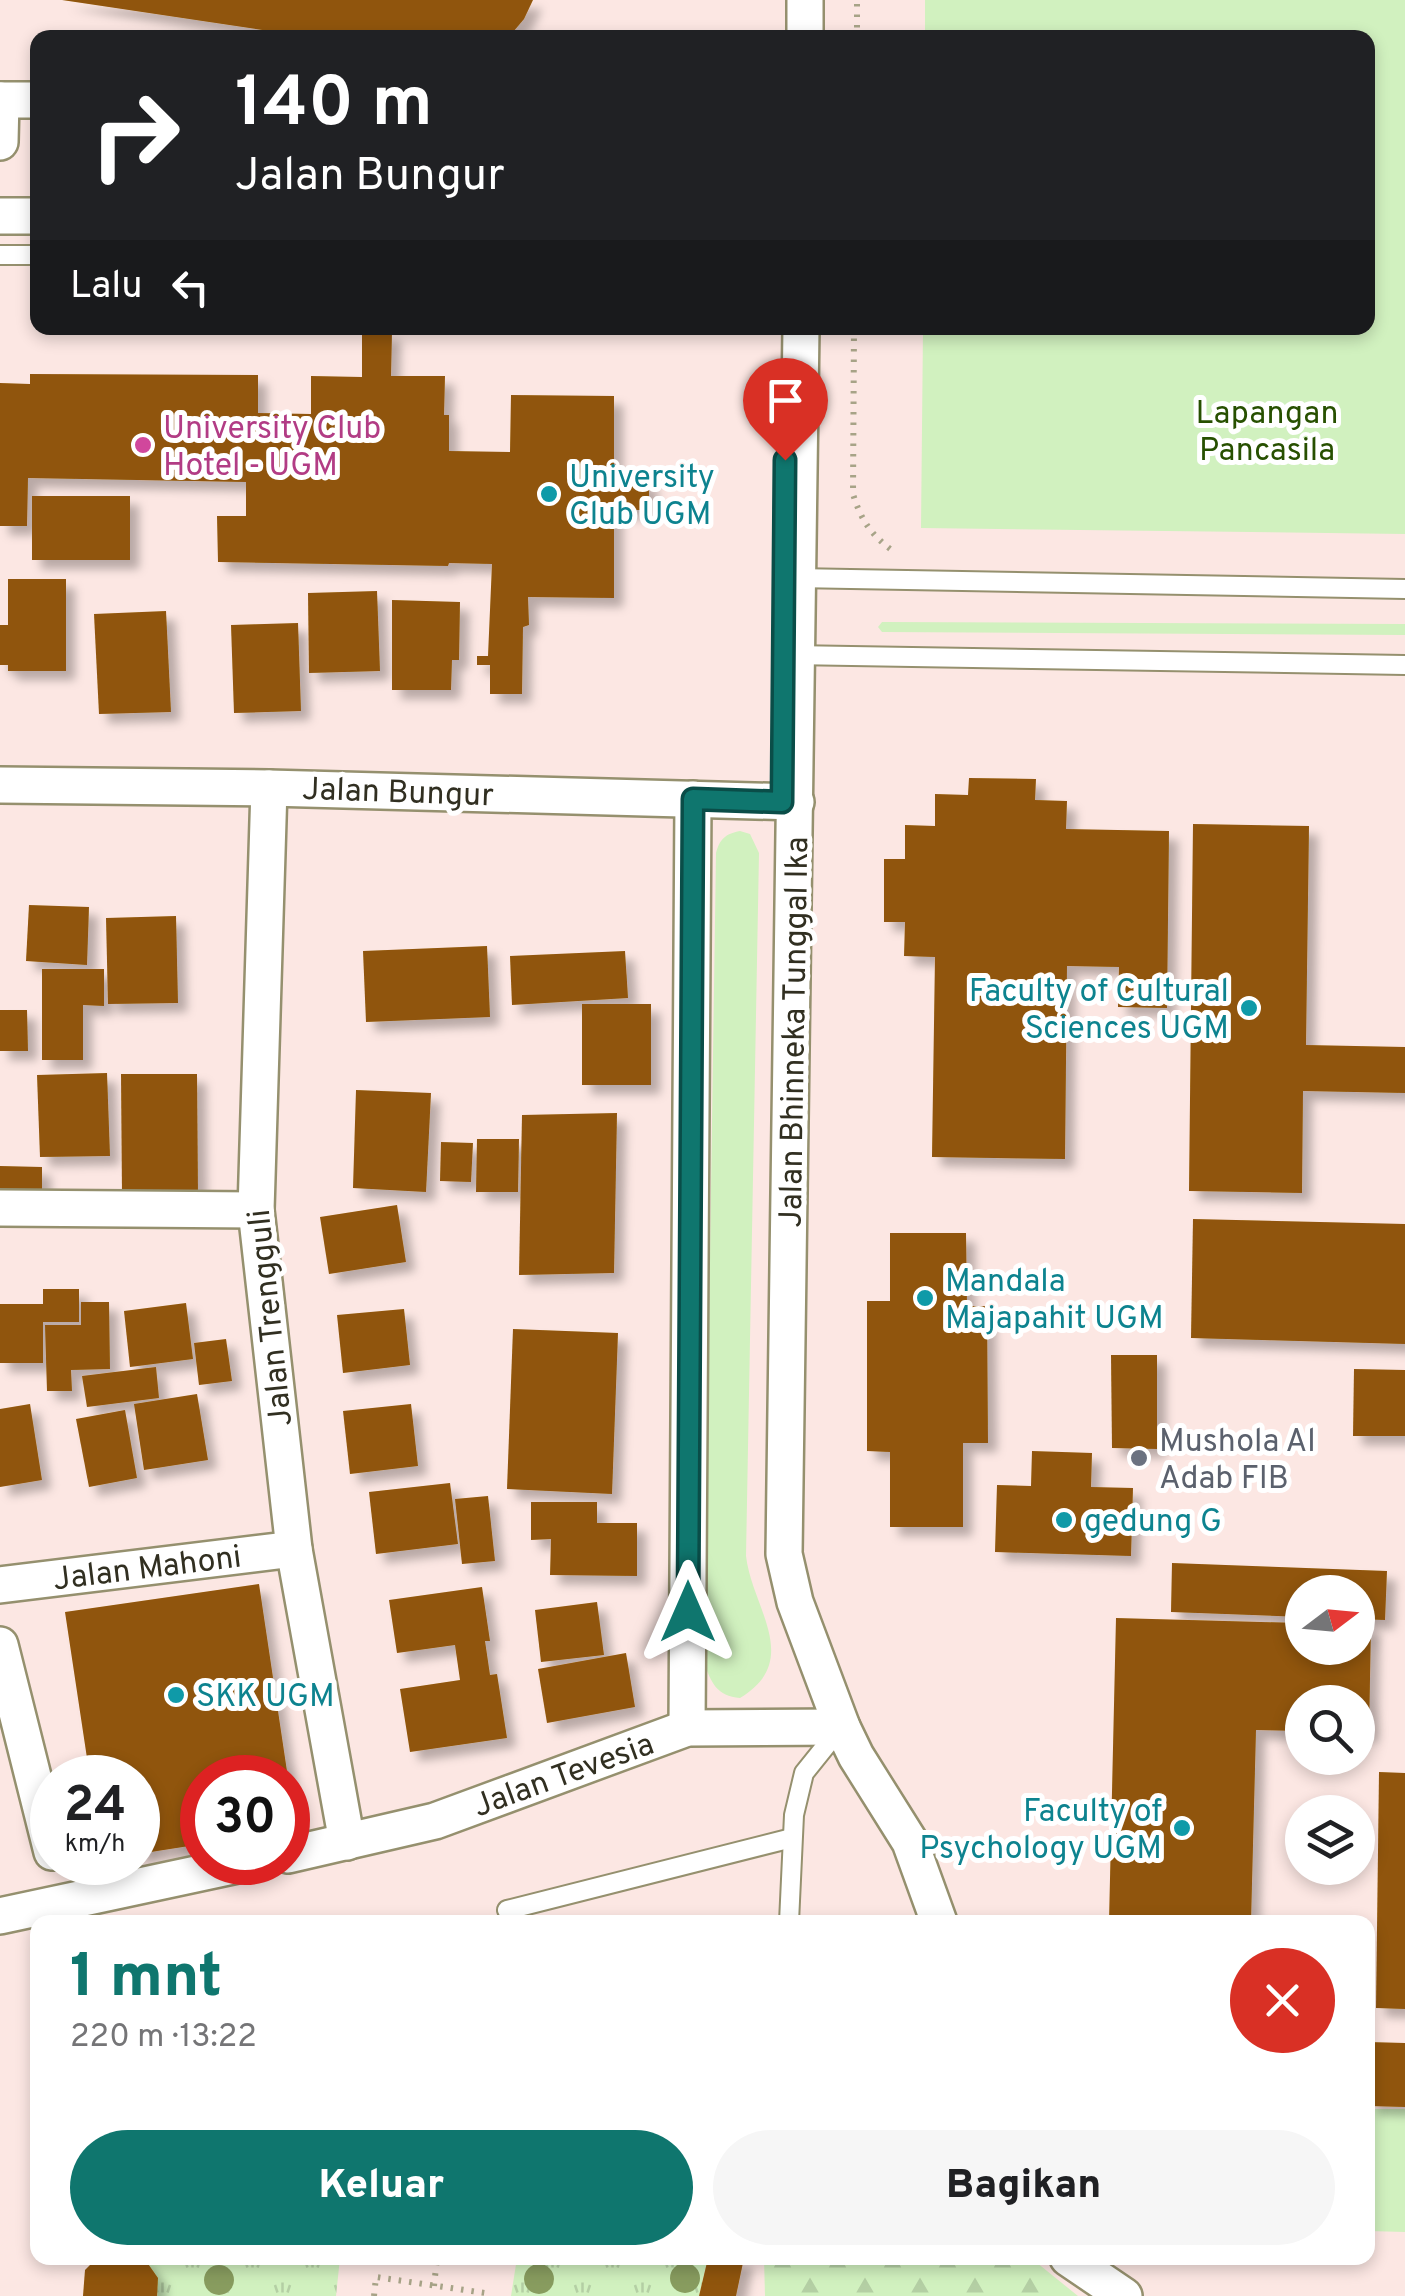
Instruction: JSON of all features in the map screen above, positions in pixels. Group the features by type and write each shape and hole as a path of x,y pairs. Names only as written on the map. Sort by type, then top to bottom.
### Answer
{"street":[{"path":"805,0 805,30"},
{"path":"0,142 0,100 30,100"},
{"path":"0,216 30,216"},
{"name":"Jalan Bhinneka Tunggal Ika","path":"788,335 791,578 784,1554 796,1602 842,1727 910,1842 936,1915"},
{"name":"Jalan Bungur","path":"0,784 789,802"},
{"name":"Jalan Trengguli","path":"269,788 256,1210 294,1548 347,1842"},
{"path":"687,1728 693,799"},
{"path":"0,1208 256,1210"},
{"name":"Jalan Mahoni","path":"0,1585 294,1548"},
{"path":"0,1645 30,1764"},
{"name":"Jalan Tevesia","path":"310,1850 434,1821 687,1728 842,1727"},
{"path":"0,1916 180,1878"},
{"path":"61,1885 65,1903"},
{"path":"1078,2265 1124,2296"}],"lane":[{"path":"0,254 30,255"},
{"path":"791,578 1405,589"},
{"path":"790,655 1405,665"},
{"path":"789,1915 792,1838 804,1773 842,1727"},
{"path":"508,1910 792,1838"}],"path":[{"path":"857,0 857,30"},
{"path":"854,335 852,494 871,534 891,550 904,554"},
{"path":"434,2286 436,2265"},
{"path":"374,2296 376,2277 485,2293 484,2296"}],"shaded area":[{"path":"0,0 1405,0 1405,2296 0,2296"}],"green space":[{"name":"Lapangan Pancasila","path":"925,0 1405,0 1405,534 921,528 923,335 1375,335 1375,30 925,30"},
{"path":"882,622 1405,624 1405,635 882,632 878,627"},
{"path":"740,831 750,834 759,853 746,1556 771,1650 759,1683 740,1698 716,1687 704,1662 716,853 724,838"},
{"path":"1375,2109 1405,2109 1405,2232 1375,2231"},
{"path":"149,2265 339,2265 336,2296 157,2296 157,2278"},
{"path":"516,2265 706,2265 699,2296 511,2296"},
{"path":"764,2265 1040,2265 1078,2296 765,2296"}],"building":[{"path":"62,0 533,0 515,30 263,30"},
{"path":"362,335 392,335 391,376 445,376 444,415 449,415 449,451 510,452 511,395 614,396 614,478 649,479 649,510 614,510 614,598 528,597 529,625 523,627 522,694 490,694 490,665 477,665 477,656 488,656 492,564 218,562 217,516 246,516 246,482 28,478 27,526 0,526 0,383 30,384 30,374 258,375 258,413 311,414 311,376 362,377"},
{"path":"32,496 130,496 130,560 32,560"},
{"path":"8,579 66,579 66,671 8,671 8,665 0,665 0,625 8,625"},
{"path":"377,591 380,671 309,673 308,593"},
{"path":"392,600 460,602 459,660 452,660 451,690 392,690"},
{"path":"166,611 171,712 99,714 94,614"},
{"path":"298,623 301,711 234,713 231,625"},
{"path":"969,778 1036,779 1035,800 1067,801 1066,829 1169,831 1167,1008 1118,1007 1119,967 1067,966 1065,1159 932,1157 935,957 904,956 905,922 884,922 884,859 905,859 905,825 935,826 935,794 968,795"},
{"name":"Faculty of Cultural Sciences UGM","path":"1193,824 1309,826 1306,1045 1405,1047 1405,1093 1303,1091 1302,1193 1189,1191"},
{"path":"29,905 89,907 87,965 26,961"},
{"path":"176,916 178,1003 108,1004 106,918"},
{"path":"487,946 490,1017 366,1022 363,951"},
{"path":"625,951 628,998 512,1005 510,956"},
{"path":"42,969 104,969 104,1006 83,1005 83,1060 42,1060"},
{"path":"582,1004 651,1004 651,1085 582,1085"},
{"path":"0,1010 27,1010 28,1051 0,1051"},
{"path":"107,1073 110,1156 40,1157 37,1075"},
{"path":"121,1074 197,1074 198,1195 122,1195"},
{"path":"356,1090 431,1093 426,1192 353,1188"},
{"path":"617,1113 614,1273 519,1275 522,1115"},
{"path":"477,1139 519,1139 518,1192 476,1192"},
{"path":"441,1142 473,1143 471,1182 440,1181"},
{"path":"0,1166 42,1167 42,1200 0,1199"},
{"path":"397,1205 406,1262 329,1274 320,1217"},
{"path":"1193,1219 1405,1224 1405,1344 1191,1338"},
{"path":"890,1233 966,1233 967,1306 987,1306 988,1443 963,1443 963,1527 890,1527 890,1452 867,1451 867,1301 890,1301"},
{"path":"43,1289 79,1289 79,1322 43,1322 43,1363 0,1363 0,1304 43,1304"},
{"path":"81,1302 109,1302 110,1369 71,1370 72,1391 47,1391 45,1325 81,1325"},
{"path":"186,1303 193,1359 130,1367 124,1311"},
{"path":"404,1309 410,1365 343,1373 337,1315"},
{"path":"513,1329 618,1333 612,1494 507,1489"},
{"path":"226,1339 232,1381 199,1385 194,1343"},
{"path":"1111,1355 1157,1355 1157,1449 1112,1448"},
{"path":"156,1367 159,1398 87,1407 82,1376"},
{"path":"1354,1369 1405,1370 1405,1436 1353,1436"},
{"path":"197,1394 208,1460 144,1470 134,1404"},
{"path":"30,1404 42,1480 0,1487 0,1409"},
{"path":"411,1404 418,1466 350,1474 343,1411"},
{"path":"125,1410 137,1478 89,1487 76,1419"},
{"name":"gedung G","path":"1032,1451 1092,1453 1091,1487 1133,1488 1131,1556 995,1552 997,1485 1031,1486"},
{"path":"450,1483 458,1544 376,1554 369,1492"},
{"path":"488,1496 495,1561 462,1564 455,1499"},
{"path":"531,1502 597,1502 597,1523 637,1523 637,1576 550,1575 551,1539 531,1540"},
{"path":"1172,1563 1387,1571 1385,1620 1375,1620 1375,1575 1285,1575 1285,1616 1171,1612"},
{"name":"SKK UGM","path":"259,1584 285,1755 180,1755 180,1847 160,1851 160,1755 87,1755 65,1612"},
{"path":"482,1587 490,1641 485,1641 490,1675 497,1674 507,1738 410,1752 400,1689 460,1680 455,1645 397,1653 389,1600"},
{"path":"597,1602 604,1655 541,1662 535,1610"},
{"name":"Faculty of Psychology UGM","path":"1116,1618 1285,1623 1285,1665 1370,1665 1370,1685 1285,1685 1285,1731 1256,1730 1251,1915 1109,1915"},
{"path":"626,1653 635,1707 547,1723 538,1669"},
{"path":"1379,1772 1405,1773 1405,2009 1376,2008"},
{"path":"1375,2042 1405,2043 1405,2107 1375,2106"},
{"path":"90,2265 149,2265 158,2278 157,2296 83,2296 85,2270"},
{"path":"706,2265 743,2265 736,2296 699,2296"}],"place":[{"name":"University Club Hotel - UGM","path":"143,445"},
{"name":"University Club UGM","path":"549,494"},
{"name":"Faculty of Cultural Sciences UGM","path":"1249,1008"},
{"name":"Mandala Majapahit UGM","path":"925,1298"},
{"name":"Mushola Al Adab FIB","path":"1139,1458"},
{"name":"gedung G","path":"1064,1520"},
{"name":"SKK UGM","path":"176,1695"},
{"name":"Faculty of Psychology UGM","path":"1182,1828"}],"route":[{"path":"688,1612 693,799 782,802 785,460"}]}
